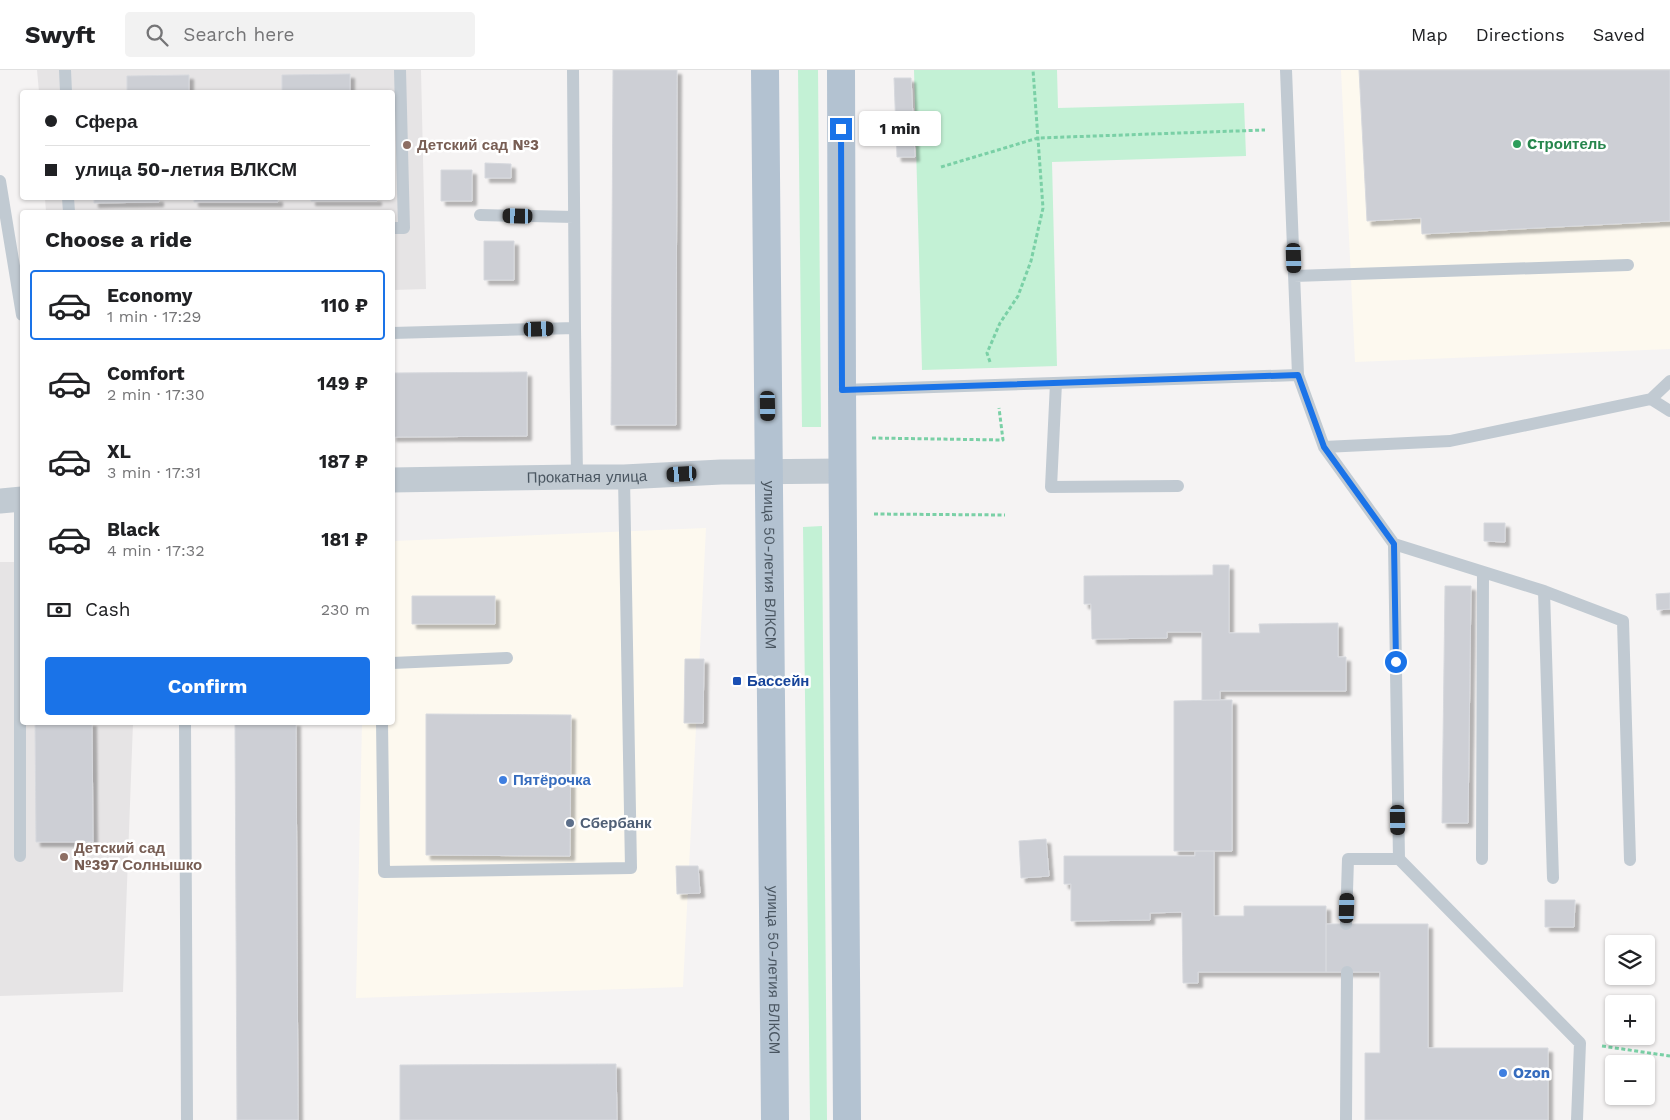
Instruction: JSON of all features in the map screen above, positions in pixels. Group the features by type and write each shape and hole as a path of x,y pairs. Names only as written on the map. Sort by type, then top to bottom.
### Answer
{"main road":[{"name":"улица 50-летия ВЛКСМ","path":"765,70 775,1120"},
{"path":"841,70 846,1120"}],"street":[{"name":"Прокатная улица","path":"395,480 624,477 722,472 842,471"}],"lane":[{"path":"65,70 66,90"},
{"path":"395,228 404,228 400,70"},
{"path":"573,70 577,477"},
{"path":"1286,70 1298,375 1324,447 1394,544 1399,859 1580,1042 1577,1120"},
{"path":"0,181 16,238 20,290"},
{"path":"480,216 574,217"},
{"path":"1294,276 1628,265"},
{"path":"395,333 575,328"},
{"path":"842,390 1298,375"},
{"path":"1324,447 1450,441 1651,399 1670,381"},
{"path":"1056,383 1051,487 1178,486"},
{"path":"1651,399 1670,411"},
{"path":"382,725 384,872 631,868 624,477"},
{"path":"14,500 20,856"},
{"path":"1394,544 1544,591 1623,621 1630,860"},
{"path":"1482,859 1483,572"},
{"path":"1544,591 1554,878"},
{"path":"395,663 507,658"},
{"path":"185,725 187,1120"},
{"path":"1346,924 1348,859 1399,859"},
{"path":"1346,1120 1347,972"}],"path":[{"path":"871,438 1003,440 996,385 987,353 1000,322 1018,296 1032,261 1042,208 1033,70"},
{"path":"941,167 1038,138 1288,130"},
{"path":"866,514 1005,515"},
{"path":"1580,1042 1670,1056"}],"shaded area":[{"name":"Детский сад №3","path":"37,70 421,70 426,289 395,290 395,210 46,210 45,200 395,200 395,90 39,90"},
{"path":"1341,70 1670,70 1670,349 1355,362"},
{"path":"706,528 683,987 356,998 362,725 395,725 395,541"},
{"name":"Детский сад №397 Солнышко","path":"0,562 20,562 20,725 133,725 123,992 0,996"}],"green space":[{"path":"798,70 818,70 821,427 802,427"},
{"path":"914,70 1057,70 1058,108 1244,103 1246,156 1052,162 1057,366 922,370"},
{"path":"822,526 827,1120 810,1120 803,527"}],"building":[{"path":"613,70 677,70 676,425 611,425"},
{"name":"Cтроитель","path":"1359,70 1670,70 1670,221 1422,234 1421,218 1367,221"},
{"path":"350,74 350,90 282,90 282,75"},
{"path":"189,75 189,90 127,90 127,76"},
{"path":"894,78 911,78 915,157 897,157"},
{"path":"485,163 511,164 511,178 485,178"},
{"path":"441,170 472,170 472,201 441,201"},
{"path":"94,200 159,200 159,202 94,203"},
{"path":"194,200 278,200 278,202 194,202"},
{"path":"311,200 377,200 377,201"},
{"path":"484,241 514,241 514,280 484,280"},
{"path":"527,372 527,436 395,437 395,373"},
{"path":"1484,523 1505,523 1505,542 1484,541"},
{"path":"1213,565 1229,565 1229,633 1260,633 1259,624 1338,623 1338,657 1346,657 1346,691 1220,691 1220,700 1202,700 1202,632 1167,632 1167,638 1092,639 1091,604 1084,604 1084,576 1213,575"},
{"path":"1445,586 1471,586 1468,823 1442,823"},
{"path":"1670,593 1670,609 1657,610 1656,594"},
{"path":"412,596 495,596 495,624 412,624"},
{"path":"685,659 704,659 703,723 684,723"},
{"path":"1232,700 1232,851 1174,851 1174,701"},
{"path":"426,714 571,715 570,856 426,855"},
{"path":"35,725 92,725 93,842 36,842"},
{"path":"235,725 296,725 298,1120 237,1120"},
{"path":"1046,839 1049,876 1021,878 1019,841"},
{"path":"1195,851 1214,851 1214,916 1244,916 1244,906 1326,906 1326,972 1198,972 1198,983 1183,983 1182,912 1150,913 1150,920 1071,921 1071,884 1064,884 1064,856 1195,856"},
{"path":"676,866 698,866 700,893 677,894"},
{"path":"1545,900 1575,900 1574,927 1545,927"},
{"path":"1326,924 1428,924 1428,1048 1548,1048 1548,1120 1365,1120 1365,1053 1380,1053 1380,972 1326,972"},
{"path":"616,1064 617,1120 400,1120 400,1065"}],"place":[{"name":"Cтроитель","path":"1517,144"},
{"name":"Детский сад №3","path":"407,145"},
{"name":"Бассейн","path":"737,681"},
{"name":"Пятёрочка","path":"503,780"},
{"name":"Сбербанк","path":"570,823"},
{"name":"Детский сад №397 Солнышко","path":"64,857"},
{"name":"Ozon","path":"1503,1073"}],"route":[{"path":"841,129 842,390 1298,375 1324,447 1394,544 1396,662"}]}
